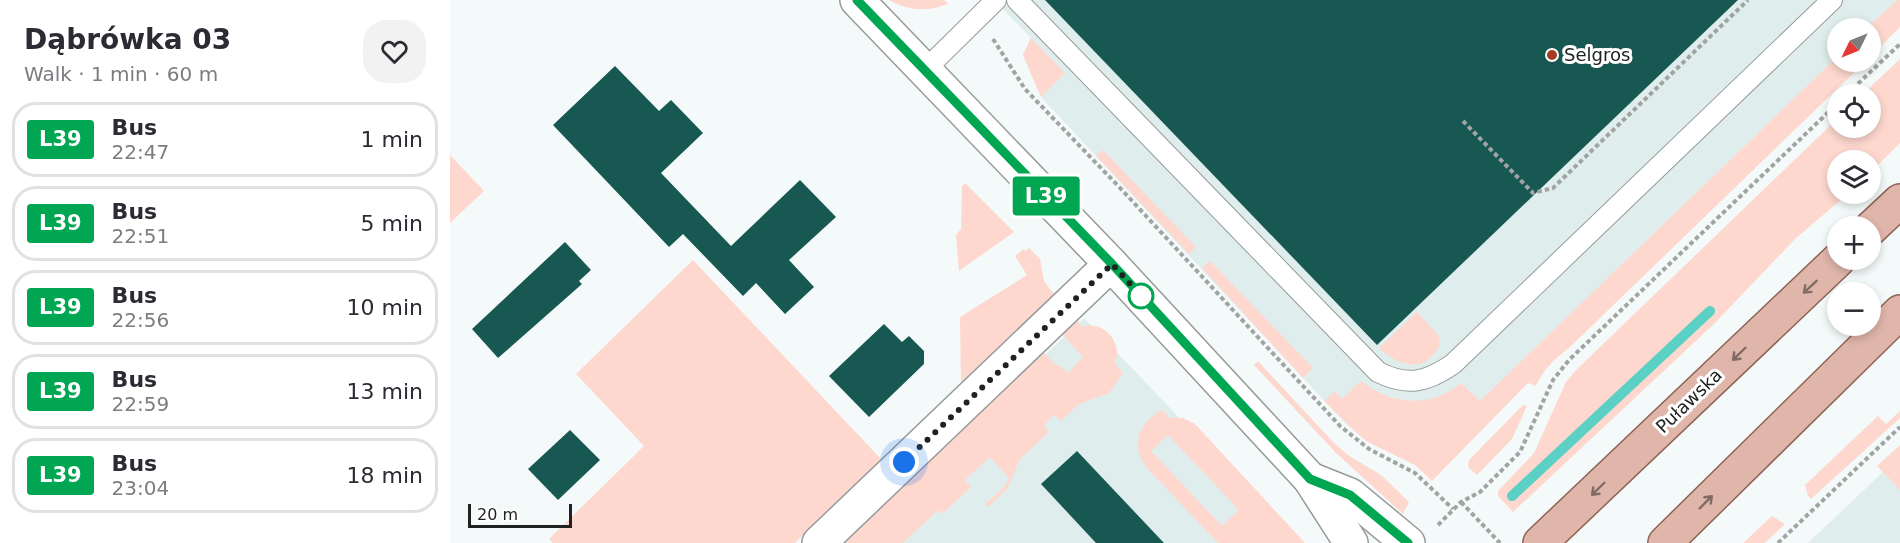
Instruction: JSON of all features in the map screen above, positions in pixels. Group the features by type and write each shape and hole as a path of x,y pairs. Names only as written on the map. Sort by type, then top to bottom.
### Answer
{"main road":[{"path":"1881,219 1900,201"},
{"name":"Puławska","path":"1540,543 1827,270"},
{"path":"1665,543 1900,312"}],"street":[{"path":"857,0 1112,264 1310,479 1351,543"},
{"path":"819,543 1112,264"},
{"path":"1310,479 1350,495 1408,543"}],"lane":[{"path":"924,70 996,0"},
{"path":"1017,0 1378,372 1394,380 1410,382 1427,379 1453,363 1832,0"}],"path":[{"path":"1463,121 1533,193 1552,188 1748,0"},
{"path":"993,38 1025,89 1123,191 1340,426 1369,449 1415,473 1453,509"},
{"path":"1858,84 1900,44"},
{"path":"1437,526 1461,502 1480,492 1520,452 1553,380 1569,360 1827,114"},
{"path":"1778,543 1900,427"},
{"path":"1461,502 1500,543"}],"shaded area":[{"path":"889,0 944,0 948,4 918,9"},
{"path":"994,0 1897,0 1878,18 1827,18 1827,67 1415,465 1368,442 1346,424 1041,97 1023,55 1031,38"},
{"path":"1897,0 1900,0 1900,27 1881,46 1881,18 1878,18"},
{"path":"1031,38 1065,73 1041,97 1023,55"},
{"path":"1900,59 1900,143 1881,162 1881,150 1827,150 1827,204 1836,204 1796,238 1715,323 1513,512 1498,496 1498,491 1534,453 1566,382 1575,371 1827,129 1827,138 1881,138 1881,84 1874,84"},
{"path":"1827,67 1827,72 1855,72 1842,84 1827,84 1827,99 1555,360 1546,369 1536,386 1528,383 1432,481 1415,465 1368,442 1324,401 1335,391 1342,399 1361,381 1385,395 1411,401 1437,397 1461,383 1480,401"},
{"path":"1103,150 1196,247 1189,254 1096,156"},
{"path":"450,155 484,191 450,223"},
{"path":"965,183 1014,232 959,271 956,235 961,229 962,186"},
{"path":"1029,248 1040,259 1044,281 1054,294 1051,300 961,388 960,317 1027,275 1015,256 1023,249 1025,251"},
{"path":"693,260 882,460 795,543 553,543 549,539 644,446 576,374"},
{"path":"1210,261 1313,368 1303,378 1202,268"},
{"path":"1417,312 1439,336 1440,345 1434,354 1419,364 1403,363 1379,348"},
{"path":"1075,317 1082,327 1097,326 1110,334 1114,341 1117,348 1115,363 1123,373 1109,393 1079,404 1061,421 1054,415 1044,425 1049,432 1020,459 1007,489 988,507 985,504 1005,486 1009,478 990,457 965,480 971,487 942,514 938,510 903,543 842,543 1043,352 1068,373 1083,357 1059,331"},
{"path":"1084,318 1299,543 846,543"},
{"path":"1258,361 1333,442 1348,455 1381,475 1409,502 1403,514 1336,453 1254,365"},
{"path":"1523,405 1527,406 1512,439 1477,475 1468,467 1469,460"},
{"path":"1162,410 1170,418 1183,418 1195,424 1305,543 1218,543 1141,459 1139,435 1154,415","holes":["1168,435 1239,510 1222,526 1151,451"]},
{"path":"1900,411 1900,418 1811,499 1808,496 1805,485 1878,416 1886,424"},
{"path":"1900,445 1900,490 1877,466"},
{"path":"1883,472 1900,490 1900,543 1808,543"},
{"path":"1772,516 1785,524 1765,543 1743,543"}],"building":[{"path":"1045,0 1738,0 1377,345"},
{"path":"615,66 659,111 671,100 703,133 661,173 731,246 800,180 836,217 789,260 814,287 785,314 756,283 743,296 683,234 669,247 553,125"},
{"path":"565,242 591,270 579,281 582,284 498,358 472,329"},
{"path":"884,324 902,342 909,336 924,351 924,364 869,417 829,376"},
{"path":"570,430 600,460 558,500 528,469"},
{"path":"1077,451 1164,543 1096,543 1041,484"}],"waterway":[{"path":"1512,496 1710,311"}],"bus line":[{"name":"L39","path":"857,0 1112,264 1310,479 1350,495 1408,543"}],"place":[{"name":"Selgros","path":"1552,55"}],"route":[{"path":"904,462 1112,264 1143,298 1141,296"}]}
